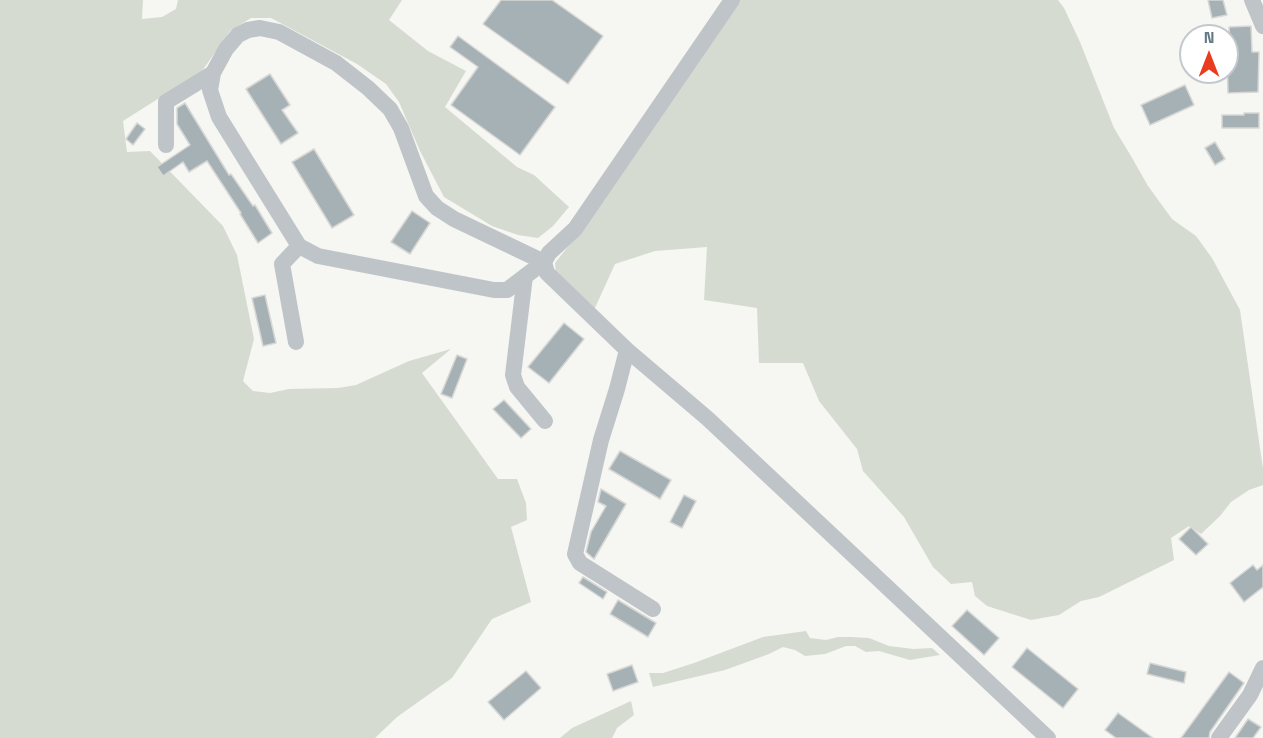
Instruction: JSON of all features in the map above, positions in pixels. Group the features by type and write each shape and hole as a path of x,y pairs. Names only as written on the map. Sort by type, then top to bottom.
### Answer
{"street":[{"path":"732,0 575,229 549,253 544,262 507,290 494,290 318,256 299,246 219,117 210,90 213,73 226,49 238,35 248,30 260,28 279,33 336,63 390,109 401,128 426,196 437,208 454,219 544,262 547,273 627,350 707,418 1048,738"},
{"path":"1252,0 1263,26"},
{"path":"166,145 166,102 213,73"},
{"path":"296,342 282,264 299,246"},
{"path":"525,276 513,375 517,387 545,421"},
{"path":"627,350 601,440 575,554 580,563 653,609"},
{"path":"1219,738 1250,695 1263,668"}],"shaded area":[{"path":"0,0 143,0 142,19 162,17 176,9 178,0 402,0 389,20 428,51 466,71 445,107 517,167 534,175 569,207 553,226 538,238 518,235 492,226 444,197 420,151 399,102 386,84 357,64 271,18 251,18 230,31 202,71 123,121 127,152 150,151 223,226 237,255 254,339 243,381 253,391 270,393 289,389 338,388 356,385 409,361 451,349 422,373 498,479 517,479 526,503 527,520 511,527 531,602 492,619 452,678 397,717 375,738 0,738"},
{"path":"737,0 1058,0 1080,42 1114,128 1148,186 1172,219 1196,236 1212,258 1240,310 1263,469 1263,485 1249,490 1231,502 1201,534 1189,526 1171,538 1174,560 1099,597 1081,601 1059,615 1031,620 987,606 975,596 972,582 951,584 933,567 904,517 863,471 857,449 819,401 803,363 759,363 757,308 704,300 707,247 655,251 615,264 594,310 556,274 555,263 581,230"},
{"path":"806,631 810,638 826,640 838,637 869,638 889,646 914,649 932,648 940,655 910,660 879,651 866,652 855,646 846,646 825,654 805,656 783,647 725,670 653,687 649,673 663,673 763,637"},
{"path":"631,701 634,715 617,728 612,738 560,738 572,728"}],"building":[{"path":"501,0 552,0 603,36 568,84 483,24"},
{"path":"1208,0 1223,0 1227,15 1212,18"},
{"path":"1251,26 1252,52 1259,52 1258,92 1228,93 1228,84 1239,84 1239,27"},
{"path":"458,36 555,107 520,155 451,105 478,67 450,47"},
{"path":"270,74 290,105 282,110 298,133 281,144 246,89"},
{"path":"1185,85 1194,105 1150,125 1141,105"},
{"path":"185,103 229,175 231,174 253,206 255,205 272,233 258,243 207,161 189,172 183,162 163,176 157,167 190,145 177,124 177,108"},
{"path":"1244,113 1259,113 1259,128 1222,128 1222,115 1244,115"},
{"path":"137,123 145,129 133,145 126,139"},
{"path":"1215,142 1225,159 1215,165 1205,148"},
{"path":"314,149 354,215 332,228 292,162"},
{"path":"412,211 430,223 410,254 391,242"},
{"path":"265,295 276,343 263,346 252,298"},
{"path":"564,323 584,339 549,383 528,367"},
{"path":"457,355 467,359 452,398 441,394"},
{"path":"504,400 531,429 521,438 493,409"},
{"path":"620,451 671,480 660,499 609,469"},
{"path":"601,489 626,504 594,559 586,552 591,532 606,506 598,502"},
{"path":"684,495 696,501 682,528 670,522"},
{"path":"1191,527 1208,544 1196,555 1179,539"},
{"path":"1253,565 1257,570 1263,565 1263,587 1244,602 1230,583"},
{"path":"583,577 607,592 603,599 579,583"},
{"path":"618,600 656,623 648,637 610,614"},
{"path":"967,610 999,638 984,655 952,626"},
{"path":"1027,648 1078,689 1063,708 1012,667"},
{"path":"1150,663 1186,672 1184,683 1147,674"},
{"path":"632,665 638,682 613,691 607,674"},
{"path":"526,671 541,688 504,720 488,702"},
{"path":"1229,672 1244,683 1210,732 1209,738 1181,738"},
{"path":"1118,713 1153,738 1116,738 1105,730"},
{"path":"1248,719 1261,727 1253,738 1235,738"}]}
